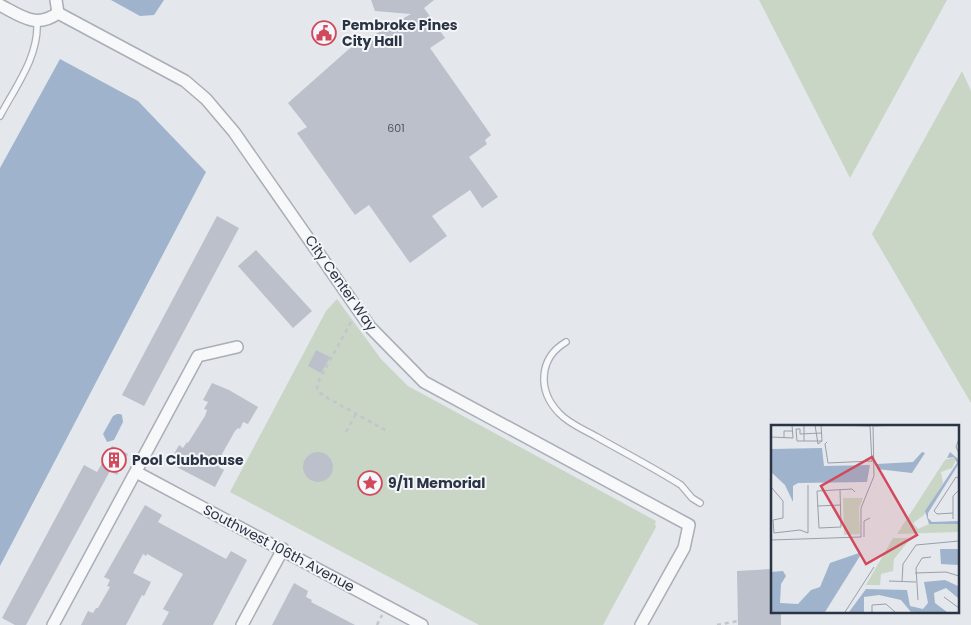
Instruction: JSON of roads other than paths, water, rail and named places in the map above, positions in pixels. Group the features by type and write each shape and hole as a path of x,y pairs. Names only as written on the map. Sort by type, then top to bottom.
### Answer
{"street":[{"path":"0,4 37,22 58,13 56,0"},
{"name":"City Center Way","path":"58,13 179,78 196,89 206,99 234,132 370,326 424,382 689,525 684,548 642,625"},
{"path":"53,625 198,356 237,347"},
{"name":"Southwest 106th Avenue","path":"136,472 422,625"},
{"path":"242,625 283,549"}],"lane":[{"path":"0,116 35,48 38,35 37,22"},
{"path":"566,342 558,347 548,358 543,374 543,384 547,396 558,412 581,428 681,485 692,498 700,503"}],"water":[{"path":"111,0 164,0 154,15 140,16"},
{"path":"60,59 138,101 206,172 0,566 0,168"},
{"path":"117,414 122,415 123,422 114,440 107,442 103,434 113,416"}],"place":[{"name":"Pembroke Pines City Hall","path":"324,33"},
{"name":"Pool Clubhouse","path":"114,460"},
{"name":"9/11 Memorial","path":"370,483"}]}
